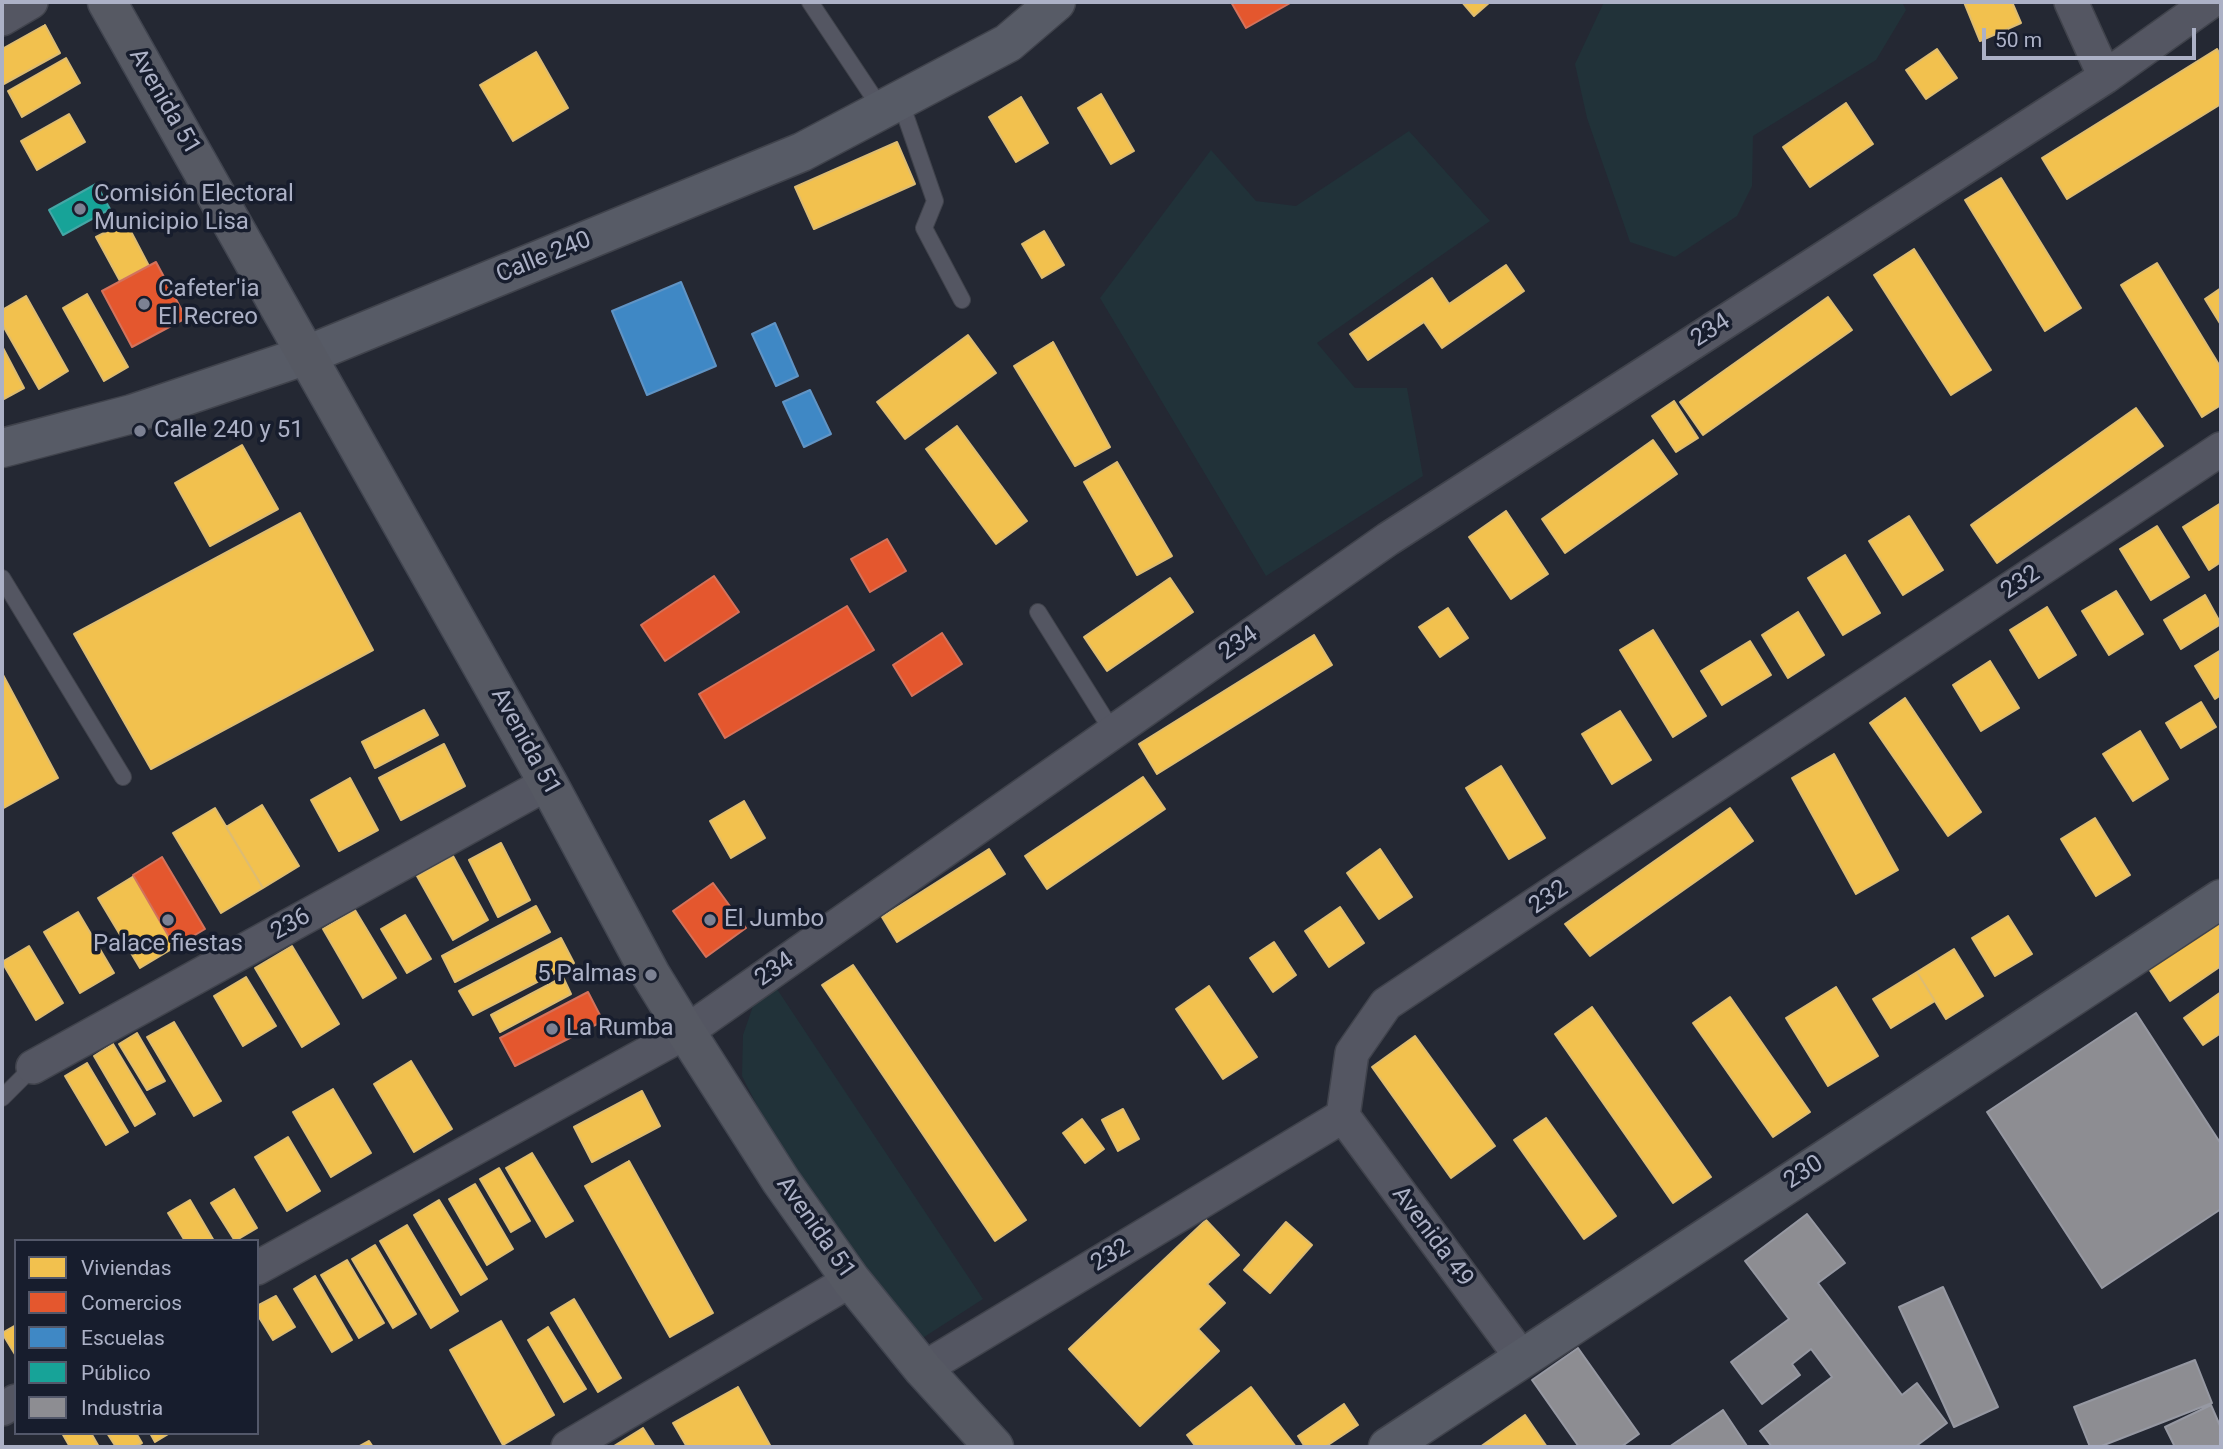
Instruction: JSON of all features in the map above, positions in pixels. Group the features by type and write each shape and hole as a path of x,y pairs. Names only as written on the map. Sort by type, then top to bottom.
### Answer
{"main road":[{"name":"Avenida 51","path":"107,2 548,783 651,975 781,1181 851,1280 923,1369 994,1447"}],"street":[{"path":"2,19 31,2"},
{"name":"Calle 240","path":"2,448 132,414 307,355 802,152 1008,43 1056,2"},
{"path":"2071,2 2105,77"},
{"name":"234","path":"259,1267 686,1032 1388,539 2105,77 2210,2"},
{"name":"232","path":"923,1369 1343,1116 1352,1053 1386,1004 2221,449"},
{"name":"236","path":"33,1066 548,783"},
{"name":"230","path":"1388,1447 2221,900"},
{"name":"Avenida 49","path":"1343,1116 1522,1358"},
{"path":"568,1447 851,1280"}],"lane":[{"path":"810,2 891,105 934,201 924,228 962,300"},
{"path":"2,578 123,778"},
{"path":"1038,612 1113,732"},
{"path":"2,1098 33,1066"}],"shaded area":[{"path":"1604,2 1902,2 1906,10 1876,60 1753,136 1752,186 1737,216 1675,257 1630,242 1587,118 1575,64"},
{"path":"1409,131 1490,221 1317,343 1355,388 1407,388 1423,476 1266,576 1100,298 1211,150 1256,201 1296,206"},
{"path":"775,986 983,1299 918,1341 777,1145 742,1076 743,1035 753,1006"}],"building: Viviendas":[{"path":"1462,2 1490,2 1474,16"},
{"path":"1964,2 2012,2 2021,23 1980,41"},
{"path":"45,25 60,53 2,85 2,49"},
{"path":"1937,49 1957,78 1926,99 1906,70"},
{"path":"2217,49 2221,56 2221,104 2067,199 2042,158"},
{"path":"536,52 568,108 513,141 480,85"},
{"path":"66,58 80,83 22,117 8,91"},
{"path":"1101,94 1134,151 1111,164 1078,108"},
{"path":"1021,97 1048,143 1016,162 989,117"},
{"path":"1846,103 1873,144 1810,187 1783,147"},
{"path":"69,114 85,142 37,170 21,141"},
{"path":"897,142 915,184 814,229 795,187"},
{"path":"2001,178 2081,308 2045,331 1965,200"},
{"path":"126,222 149,266 120,281 96,237"},
{"path":"1044,231 1064,265 1042,278 1022,244"},
{"path":"1914,249 1991,370 1951,395 1874,275"},
{"path":"2157,263 2221,368 2221,405 2202,417 2121,285"},
{"path":"1506,265 1524,291 1442,348 1424,322 1368,360 1350,334 1432,278 1449,304"},
{"path":"2221,288 2221,325 2205,299"},
{"path":"87,294 128,367 104,381 63,308"},
{"path":"26,296 68,371 39,389 2,324 2,310"},
{"path":"1828,297 1852,330 1703,435 1680,402"},
{"path":"968,335 996,373 905,439 877,402"},
{"path":"1053,342 1110,447 1075,466 1014,366"},
{"path":"2,346 24,388 2,400"},
{"path":"1674,401 1698,438 1676,452 1652,416"},
{"path":"2136,408 2163,446 1997,563 1971,525"},
{"path":"957,426 1027,521 996,544 926,449"},
{"path":"1653,440 1677,474 1565,553 1542,519"},
{"path":"242,445 278,509 210,546 175,483"},
{"path":"1117,462 1172,556 1137,575 1084,482"},
{"path":"2221,503 2221,562 2209,570 2183,527"},
{"path":"1506,511 1548,574 1511,599 1469,537"},
{"path":"300,513 373,650 151,769 74,634"},
{"path":"1909,516 1943,570 1903,595 1869,541"},
{"path":"2157,526 2189,577 2151,600 2120,549"},
{"path":"1845,555 1880,613 1843,635 1808,578"},
{"path":"1170,578 1193,612 1107,671 1084,637"},
{"path":"2116,591 2143,634 2109,655 2082,611"},
{"path":"2205,595 2221,624 2181,649 2164,620"},
{"path":"2047,607 2076,655 2039,678 2010,630"},
{"path":"1448,608 1468,638 1440,657 1419,627"},
{"path":"1798,612 1824,655 1788,678 1762,635"},
{"path":"1653,630 1706,716 1673,737 1620,650"},
{"path":"1314,635 1332,665 1157,774 1139,744"},
{"path":"1750,641 1771,675 1722,705 1701,671"},
{"path":"2221,650 2221,695 2215,699 2195,666"},
{"path":"1990,661 2019,708 1981,731 1953,685"},
{"path":"2,673 58,778 2,809"},
{"path":"1905,698 1981,812 1948,836 1870,723"},
{"path":"2201,702 2216,727 2181,748 2166,723"},
{"path":"424,710 438,735 375,768 362,742"},
{"path":"1620,711 1651,760 1612,784 1582,734"},
{"path":"2140,731 2168,779 2133,801 2103,754"},
{"path":"444,744 465,786 401,820 379,778"},
{"path":"1834,754 1898,870 1856,894 1792,778"},
{"path":"1501,766 1545,838 1509,859 1466,788"},
{"path":"1143,777 1165,809 1047,889 1025,856"},
{"path":"350,778 378,830 339,851 311,800"},
{"path":"744,801 765,838 731,858 710,821"},
{"path":"262,805 299,866 263,888 226,827"},
{"path":"215,808 263,888 221,913 173,833"},
{"path":"1730,808 1753,841 1590,956 1565,924"},
{"path":"2095,818 2130,875 2096,896 2061,839"},
{"path":"501,843 530,900 498,917 469,860"},
{"path":"989,849 1005,874 897,942 882,917"},
{"path":"1380,849 1412,897 1379,919 1347,873"},
{"path":"453,856 488,920 453,940 417,876"},
{"path":"134,876 175,947 140,968 98,898"},
{"path":"536,906 550,932 455,982 442,956"},
{"path":"1340,907 1364,943 1329,967 1305,931"},
{"path":"355,910 396,978 363,998 323,929"},
{"path":"78,912 114,973 80,993 44,932"},
{"path":"405,915 431,959 407,973 381,929"},
{"path":"2008,916 2032,954 1995,976 1972,938"},
{"path":"2221,920 2221,966 2170,1001 2149,969"},
{"path":"561,938 574,963 473,1015 459,991"},
{"path":"1274,942 1296,975 1273,992 1250,958"},
{"path":"29,946 63,1003 36,1020 2,962"},
{"path":"292,946 339,1024 302,1047 255,968"},
{"path":"1954,949 1983,996 1946,1019 1917,972"},
{"path":"853,965 1026,1220 995,1241 822,985"},
{"path":"1917,972 1935,1001 1891,1028 1873,999"},
{"path":"246,977 276,1026 243,1046 214,996"},
{"path":"563,977 571,994 500,1032 491,1015"},
{"path":"1209,986 1257,1057 1223,1079 1176,1009"},
{"path":"1836,987 1878,1056 1828,1086 1786,1018"},
{"path":"2221,992 2221,1033 2203,1045 2184,1018"},
{"path":"1730,997 1810,1112 1773,1137 1693,1023"},
{"path":"1592,1007 1711,1177 1673,1203 1555,1034"},
{"path":"174,1022 221,1101 194,1116 147,1037"},
{"path":"137,1033 165,1081 147,1090 119,1044"},
{"path":"1415,1036 1495,1146 1451,1178 1372,1067"},
{"path":"113,1044 155,1114 135,1126 94,1056"},
{"path":"411,1061 452,1129 414,1152 374,1084"},
{"path":"87,1063 128,1132 106,1145 65,1076"},
{"path":"333,1089 371,1153 331,1177 293,1112"},
{"path":"642,1091 660,1126 592,1162 574,1127"},
{"path":"1123,1109 1139,1139 1118,1151 1102,1120"},
{"path":"1546,1118 1616,1216 1584,1239 1514,1140"},
{"path":"1082,1119 1104,1149 1085,1163 1063,1133"},
{"path":"288,1137 320,1191 287,1211 255,1157"},
{"path":"532,1153 573,1221 546,1237 506,1168"},
{"path":"629,1161 713,1313 670,1337 585,1186"},
{"path":"499,1168 530,1221 511,1232 480,1179"},
{"path":"475,1184 513,1249 487,1265 449,1199"},
{"path":"234,1189 257,1228 234,1239 211,1203"},
{"path":"190,1200 213,1239 184,1239 168,1213"},
{"path":"439,1200 487,1279 461,1295 414,1215"},
{"path":"1206,1220 1239,1255 1207,1284 1225,1303 1198,1329 1219,1351 1140,1426 1069,1349"},
{"path":"1286,1222 1312,1245 1270,1293 1244,1270"},
{"path":"407,1225 458,1311 431,1328 380,1241"},
{"path":"375,1245 416,1314 393,1328 352,1259"},
{"path":"347,1260 384,1323 359,1338 321,1275"},
{"path":"315,1276 352,1340 332,1352 294,1289"},
{"path":"276,1296 295,1327 273,1340 259,1317 259,1305"},
{"path":"574,1299 621,1378 598,1392 551,1313"},
{"path":"501,1321 554,1415 503,1445 450,1350"},
{"path":"14,1326 14,1353 2,1333"},
{"path":"548,1327 586,1389 564,1402 528,1340"},
{"path":"738,1387 771,1447 687,1447 673,1423"},
{"path":"1251,1387 1296,1447 1196,1447 1187,1435"},
{"path":"1344,1404 1358,1425 1325,1447 1305,1447 1298,1436"},
{"path":"1525,1415 1547,1447 1480,1447"},
{"path":"643,1428 655,1447 611,1447 614,1446"},
{"path":"63,1435 92,1435 99,1447 70,1447"},
{"path":"108,1435 137,1435 142,1443 134,1447 116,1447"},
{"path":"151,1435 167,1435 155,1442"},
{"path":"369,1441 373,1447 358,1447"}],"building: Comercios":[{"path":"1231,2 1292,2 1246,28"},
{"name":"Cafeter'ia El Recreo","path":"156,262 186,318 132,347 102,291"},
{"path":"887,539 906,571 870,592 851,559"},
{"path":"714,576 739,612 665,661 641,625"},
{"path":"847,606 874,650 725,738 699,694"},
{"path":"942,633 962,664 912,696 893,665"},
{"path":"162,857 205,929 175,947 133,875"},
{"name":"El Jumbo","path":"713,883 746,928 706,957 673,911"},
{"name":"La Rumba","path":"588,992 603,1021 515,1066 500,1038"}],"building: Escuelas":[{"path":"681,282 716,366 647,395 612,311"},
{"path":"775,323 798,376 776,386 752,334"},
{"path":"810,390 831,434 804,447 783,402"}],"building: Público":[{"name":"Comisión Electoral Municipio Lisa","path":"96,184 110,209 63,235 49,210"}],"building: Industria":[{"path":"2136,1013 2221,1144 2221,1209 2102,1288 1987,1112"},
{"path":"1807,1214 1845,1263 1818,1283 1902,1395 1917,1383 1947,1423 1915,1447 1772,1447 1760,1431 1832,1377 1811,1349 1792,1364 1800,1375 1762,1404 1731,1362 1789,1319 1745,1261"},
{"path":"1943,1287 1998,1407 1954,1427 1899,1307"},
{"path":"1578,1348 1639,1434 1621,1447 1579,1447 1532,1380"},
{"path":"2195,1360 2212,1403 2099,1447 2090,1447 2074,1407"},
{"path":"2211,1405 2221,1428 2221,1447 2175,1447 2165,1427"},
{"path":"1723,1410 1747,1446 1669,1447"}],"place":[{"name":"Comisión Electoral Municipio Lisa","path":"80,209"},
{"name":"Cafeter'ia El Recreo","path":"144,304"},
{"name":"Calle 240 y 51","path":"140,431"},
{"name":"Palace fiestas","path":"168,920"},
{"name":"El Jumbo","path":"710,920"},
{"name":"5 Palmas","path":"651,975"},
{"name":"La Rumba","path":"552,1029"}]}
